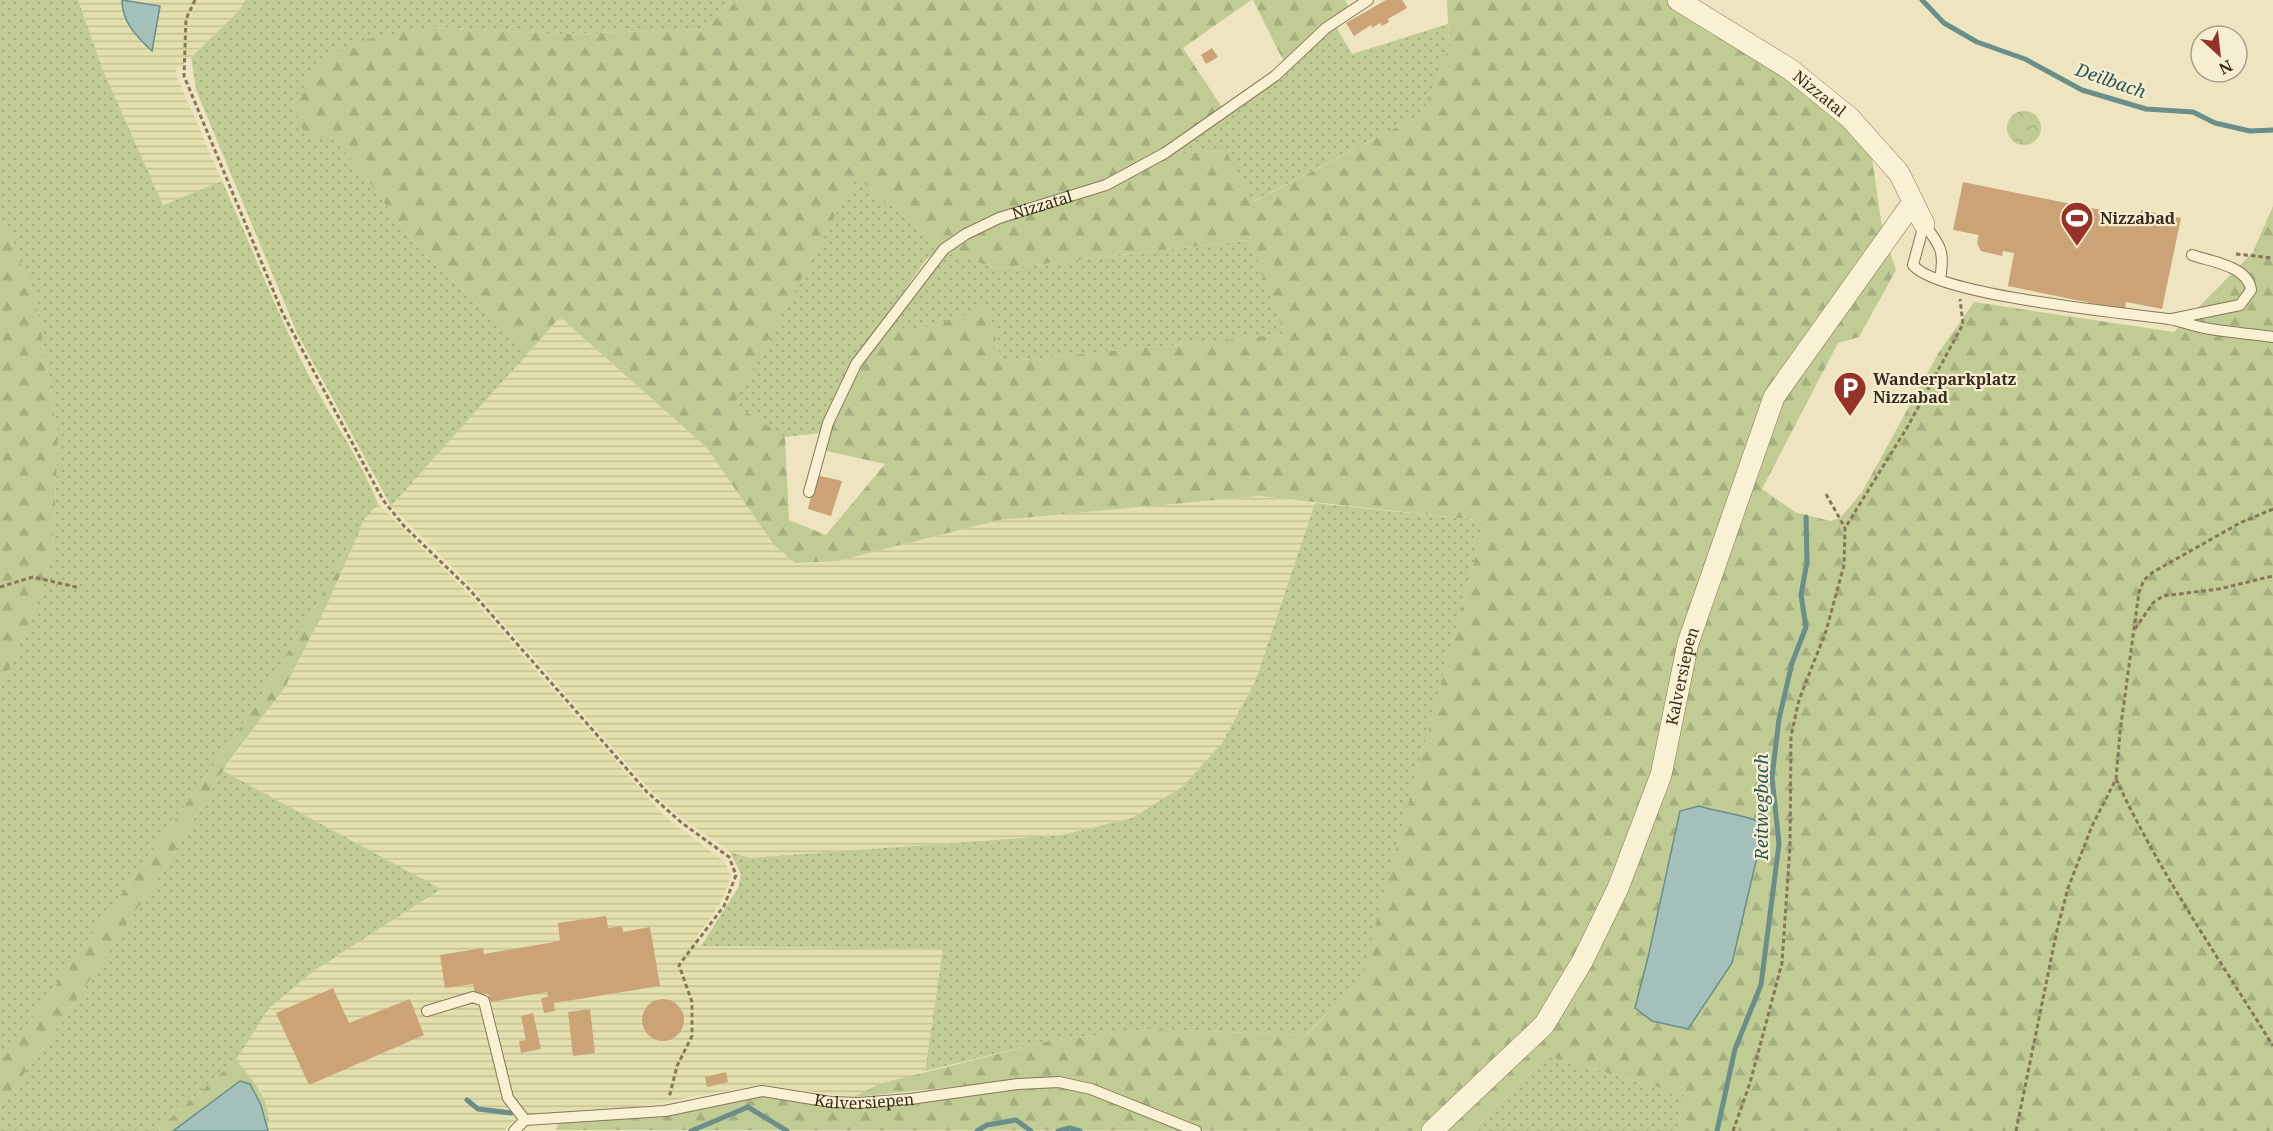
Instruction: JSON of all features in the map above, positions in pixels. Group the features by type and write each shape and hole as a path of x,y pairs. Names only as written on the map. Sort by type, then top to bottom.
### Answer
{"street":[{"name":"Nizzatal","path":"1678,0 1791,70 1850,118 1899,173 1924,224"},
{"name":"Kalversiepen","path":"1432,1131 1544,1025 1583,960 1618,888 1660,775 1688,643 1774,398 1913,202"}],"lane":[{"name":"Nizzatal","path":"808,492 828,423 856,364 944,249 966,234 999,218 1106,184 1165,153 1275,76 1326,28 1368,0"},
{"path":"1924,224 1913,265 1920,274 1956,286 2131,316 2172,319 2205,328 2273,337"},
{"path":"1924,224 1937,240 1944,256 1940,279"},
{"path":"2172,319 2230,308 2247,299 2251,290 2246,276 2228,266 2192,255"},
{"path":"427,1011 473,997 484,1001 508,1098 525,1120 514,1131"},
{"name":"Kalversiepen","path":"525,1120 665,1111 762,1091 831,1102 858,1103 933,1096 1018,1084 1059,1082 1091,1089 1196,1131"}],"path":[{"path":"195,0 186,20 184,76 284,314 383,500 404,526 469,589 647,792 682,823 729,857 736,874 724,906 679,965 692,1002 692,1036 677,1066 665,1111"},
{"path":"2228,266 2231,253 2273,258"},
{"path":"1733,1131 1749,1083 1782,963 1790,846 1791,736 1799,700 1826,631 1844,565 1845,528 1908,426 1963,324 1963,309 1956,286"},
{"path":"1826,494 1845,528"},
{"path":"2016,1131 2056,930 2068,888 2092,826 2116,778 2139,592 2144,580 2153,572 2240,523 2273,509"},
{"path":"2134,630 2153,603 2163,596 2219,589 2273,576"},
{"path":"0,587 33,577 80,588"},
{"path":"2116,778 2143,837 2172,888 2273,1046"}],"shaded area":[{"path":"78,0 246,0 237,13 175,72 222,181 163,205 102,68"},
{"path":"560,317 708,449 775,546 796,564 839,561 999,520 1259,496 1315,503 1255,682 1222,743 1182,787 1132,818 1062,835 750,858 730,852 683,819 650,790 467,582 391,506"},
{"path":"378,504 467,592 665,817 725,862 731,877 721,902 696,938 701,946 943,949 925,1071 895,1082 879,1084 854,1097 760,1085 631,1108 538,1113 511,1123 504,1131 267,1131 261,1091 236,1060 269,1008 315,970 441,889 223,771 285,687 326,607 365,518"}],"green space":[{"path":"0,0 78,0 102,68 163,205 222,181 296,350 363,470 378,504 365,518 251,713 0,1063 0,688 32,617 53,552 58,437 36,299 0,214"},
{"path":"246,0 738,0 704,29 565,34 432,27 331,137 353,161 420,250 529,352 391,506 297,333 196,90 191,57 237,13"},
{"path":"738,0 1251,0 1183,48 1223,109 1163,151 1106,183 998,216 941,246 856,177 734,404 785,437 789,520 826,535 885,464 822,450 859,363 878,335 930,327 987,306 1002,362 1285,334 1249,240 1000,269 945,252 984,227 1108,186 1166,154 1226,151 1253,202 1422,114 1449,47 1447,0 1674,0 1794,79 1871,151 1882,227 1896,270 1859,337 1838,343 1762,489 1795,512 1830,521 1840,518 1862,492 1939,352 1974,302 2174,332 2253,252 2273,206 2273,1131 1677,1131 1685,1095 1547,1056 1472,1131 556,1130 559,1121 762,1094 858,1107 968,1096 1017,1088 1061,1086 1061,1076 854,1097 879,1084 1049,1041 1151,1029 1306,1035 1360,982 1485,521 1259,496 999,520 838,561 795,563 774,545 707,448 560,317 529,352 420,250 353,161 331,138 308,139 293,109 317,60 368,39 432,27 565,34 704,29"},
{"path":"1253,0 1345,0 1349,7 1284,62"},
{"path":"1448,24 1449,47 1422,114 1252,202 1225,151 1166,154 1335,25 1352,54"},
{"path":"2024,111 2036,116 2041,128 2036,140 2024,145 2012,140 2007,128 2012,116"},
{"path":"856,177 941,246 926,260 861,351 820,433 784,437 733,404"},
{"path":"0,214 36,299 58,437 53,552 32,617 0,688"},
{"path":"1250,240 1285,334 1002,362 987,307 930,327 878,335 945,252 1000,269"},
{"path":"1315,503 1485,521 1360,983 1305,1035 1151,1029 1049,1041 925,1071 943,949 701,946 738,888 741,874 730,852 750,858 1062,835 1132,818 1182,787 1222,743 1255,682"},
{"path":"365,518 326,607 285,687 227,764 162,872 61,1023 0,1107 0,1063 251,713"},
{"path":"223,771 441,889 315,970 269,1008 236,1060 156,1131 0,1131 0,1107 61,1023 162,872"},
{"path":"1547,1056 1685,1095 1677,1131 1472,1131"},
{"path":"236,1060 255,1084 265,1102 268,1111 267,1131 156,1131"}],"water":[{"path":"122,0 160,6 152,51 127,22"},
{"path":"1699,806 1762,823 1762,836 1732,963 1688,1029 1652,1021 1635,1008 1680,811"},
{"path":"240,1081 250,1084 261,1105 268,1131 173,1131"}],"building":[{"path":"1386,0 1402,0 1407,8 1388,19 1389,22 1382,26 1380,23 1372,28 1371,25 1354,36 1346,23"},
{"path":"1212,48 1218,57 1206,64 1201,55"},
{"name":"Nizzabad","path":"1963,182 2140,218 2141,210 2181,218 2162,309 2126,302 2125,310 2008,286 2014,253 2003,251 2002,256 1981,251 1977,243 1979,235 1953,230"},
{"path":"816,475 842,481 831,516 808,509"},
{"path":"606,916 608,928 622,926 623,932 650,927 660,986 554,1003 555,1011 544,1013 541,998 548,997 547,992 490,1002 488,993 475,995 473,984 445,988 440,955 483,948 484,954 560,941 558,923"},
{"path":"333,988 349,1023 410,999 424,1035 309,1085 276,1013"},
{"path":"663,999 678,1005 684,1020 678,1035 663,1041 648,1035 642,1020 648,1005"},
{"path":"590,1009 595,1053 573,1056 568,1012"},
{"path":"533,1013 541,1049 521,1053 519,1041 526,1040 521,1016"},
{"path":"726,1072 728,1082 707,1087 705,1077"}],"waterway":[{"name":"Deilbach","path":"1922,0 1944,23 1977,42 2025,59 2082,90 2146,109 2193,112 2215,123 2250,131 2273,130"},
{"name":"Reitwegbach","path":"1717,1131 1735,1049 1761,985 1779,844 1772,777 1779,719 1792,663 1806,627 1801,595 1807,562 1806,517"},
{"path":"467,1100 478,1109 511,1113"},
{"path":"691,1131 748,1107 787,1131"},
{"path":"977,1131 987,1125 1016,1120 1031,1131"},
{"path":"1058,1131 1070,1128 1080,1131"}],"place":[{"name":"Nizzabad","path":"2077,247"},
{"name":"Wanderparkplatz Nizzabad","path":"1850,417"}]}
